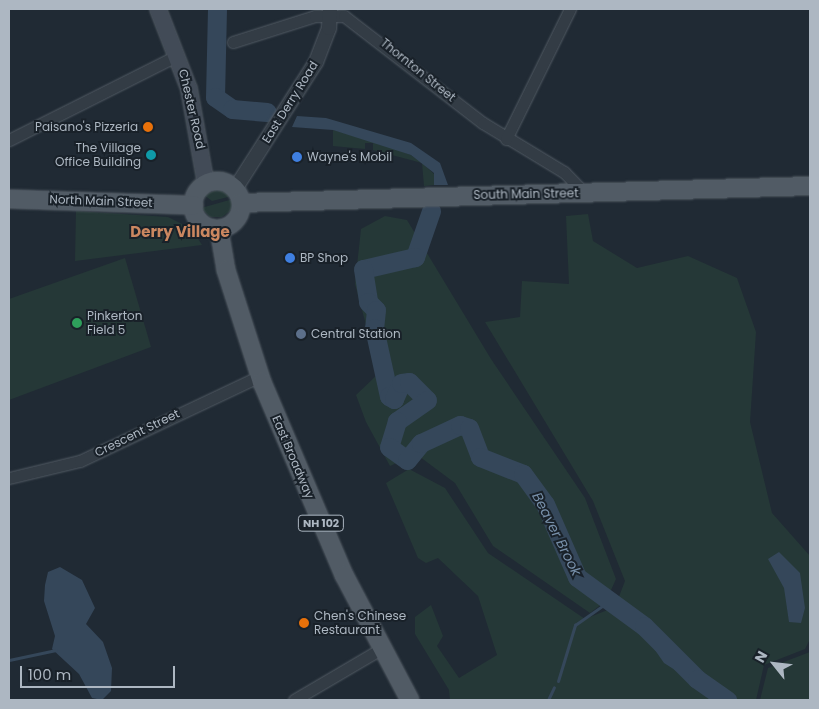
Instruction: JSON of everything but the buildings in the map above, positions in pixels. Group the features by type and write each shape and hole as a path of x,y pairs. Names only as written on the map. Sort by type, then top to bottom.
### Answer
{"main road":[{"name":"Chester Road","path":"158,9 190,89 206,184"},
{"path":"221,182 238,196 237,219 219,228 202,223 194,205 206,184 221,182"},
{"name":"South Main Street","path":"238,196 416,197 810,186"},
{"name":"North Main Street","path":"9,199 194,205"},
{"name":"East Broadway","path":"219,228 228,277 260,376 344,575 381,649 410,700"}],"street":[{"path":"506,139 570,9"},
{"path":"234,42 331,11"},
{"name":"Thornton Street","path":"331,11 366,28 506,139 555,166 584,193"},
{"name":"East Derry Road","path":"238,196 316,62 331,11"},
{"path":"9,140 178,56"},
{"name":"Crescent Street","path":"9,478 80,460 260,376"},
{"path":"294,700 381,649"}],"green space":[{"path":"333,130 374,141 411,155 422,163 373,150 373,143 365,143 365,149 333,146"},
{"path":"422,163 434,174 434,185 424,186"},
{"path":"218,189 232,196 212,201 204,195"},
{"path":"233,199 231,210 222,217 210,217 201,208"},
{"path":"76,211 168,217 192,229 202,245 75,261"},
{"path":"588,214 593,241 637,268 688,256 737,278 756,332 750,422 772,513 810,556 810,639 805,649 764,665 756,700 450,700 449,690 415,634 415,617 431,605 443,636 437,646 459,678 497,655 478,596 438,558 426,563 418,558 386,483 409,469 445,488 488,553 585,619 615,607 625,581 593,501 485,322 520,317 522,281 569,284 566,216"},
{"path":"385,216 407,220 491,359 585,498 616,579 606,601 590,613 493,546 455,483 416,454 390,466 366,422 356,395 379,373 355,284 361,229"},
{"name":"Pinkerton Field 5","path":"125,258 151,347 9,400 9,299"},
{"path":"810,652 810,700 760,700 768,668"}],"water":[{"path":"297,116 326,118 411,143 440,163 448,185 434,185 434,173 411,155 333,130 292,127"},
{"path":"779,552 800,573 805,608 801,623 789,622 784,588 768,559"},
{"path":"60,567 82,580 95,608 86,624 103,642 112,668 111,691 102,700 92,698 79,674 52,649 55,636 44,601 45,585 48,572"},
{"path":"613,598 643,615 669,653 702,672 722,692 716,696 664,663 639,627 608,606"}],"waterway":[{"name":"Beaver Brook","path":"217,9 215,97 232,109 267,112"},
{"name":"Beaver Brook","path":"431,211 415,257 363,269 368,302 376,310 374,328 389,396 394,399 401,383 409,382 427,400 397,421 389,447 407,460 421,443 460,425 469,428 480,457 523,474 545,504 577,577 644,626 697,679 727,700"},
{"path":"558,681 575,625 607,603"},
{"path":"9,660 56,650"},
{"path":"548,700 554,687"}],"place":[{"name":"Paisano's Pizzeria","path":"148,127"},
{"name":"The Village Office Building","path":"151,155"},
{"name":"Wayne's Mobil","path":"297,157"},
{"name":"BP Shop","path":"290,258"},
{"name":"Pinkerton Field 5","path":"77,323"},
{"name":"Central Station","path":"301,334"},
{"name":"Chen's Chinese Restaurant","path":"304,623"}],"district":[{"name":"Derry Village","path":"180,232"}]}
